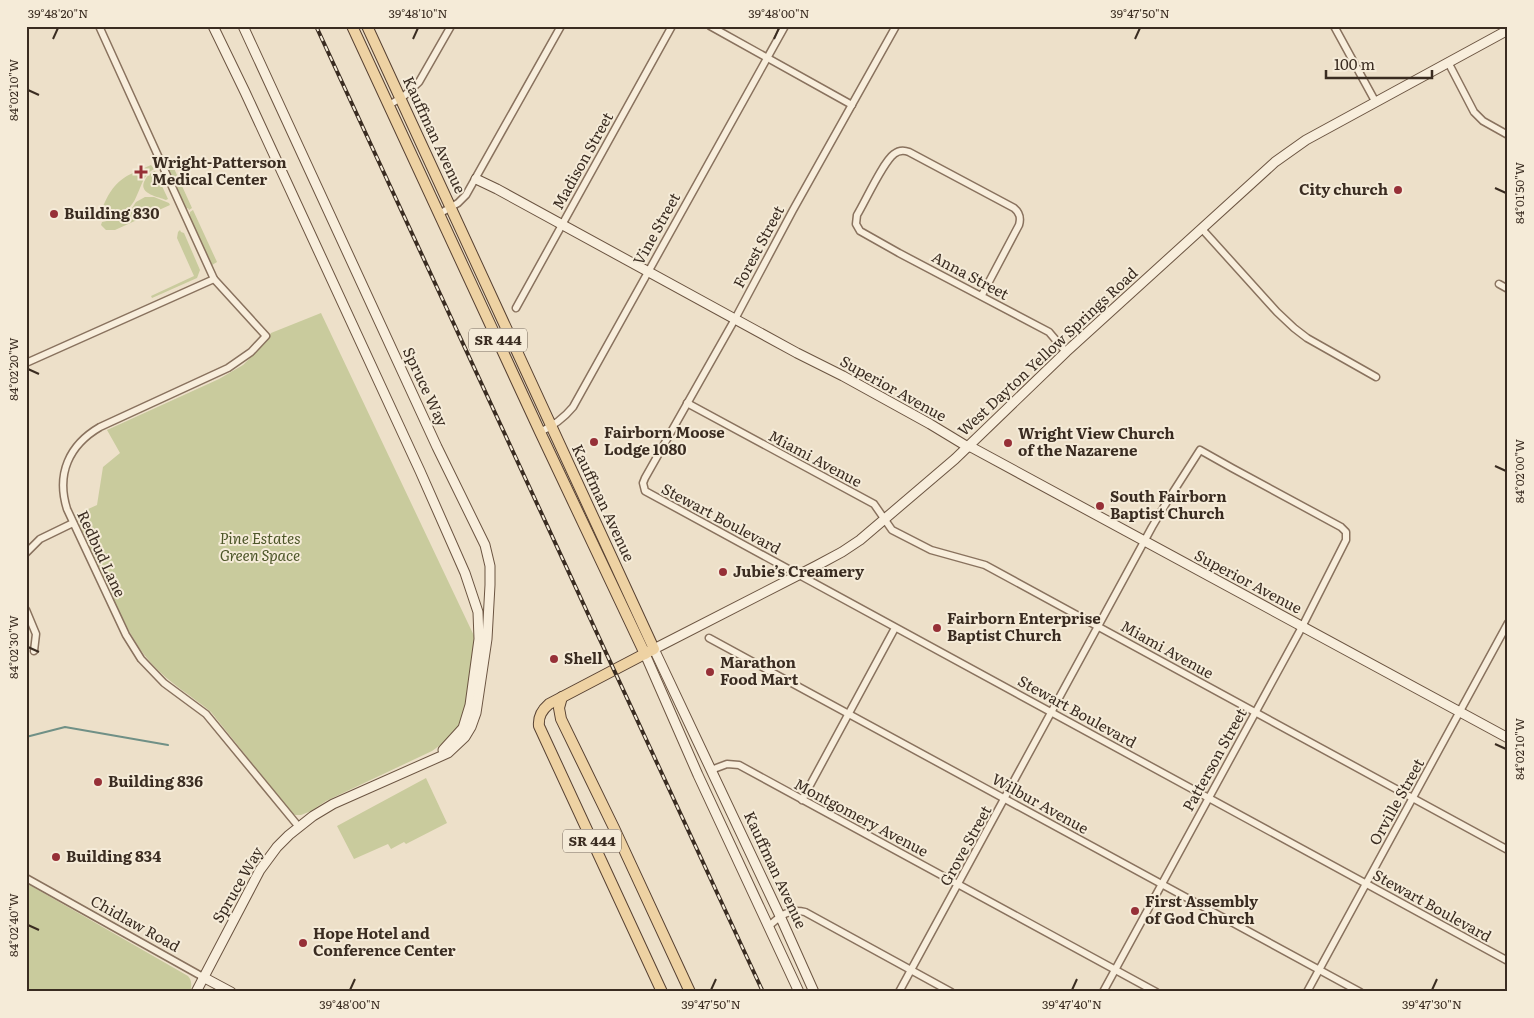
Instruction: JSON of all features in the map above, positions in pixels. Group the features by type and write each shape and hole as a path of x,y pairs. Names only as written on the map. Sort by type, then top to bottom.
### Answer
{"main road":[{"name":"Kauffman Avenue","path":"352,26 540,432 649,652"},
{"name":"Kauffman Avenue","path":"367,26 551,427 649,652"},
{"name":"West Dayton Yellow Springs Road","path":"562,697 649,652"},
{"name":"SR 444","path":"562,697 544,708 539,726 662,992"},
{"name":"SR 444","path":"562,697 559,708 561,719 690,992"}],"street":[{"path":"26,363 214,280 99,26"},
{"name":"Spruce Way","path":"213,26 246,92 420,471 465,573 478,612 479,639 470,705 463,728 449,745 433,758"},
{"name":"Spruce Way","path":"196,992 260,870 277,847 313,816 333,804 433,758 448,753 465,737 476,713 488,638 490,585 489,559 485,545 437,447 243,26"},
{"path":"389,105 412,89 422,77 451,26"},
{"path":"439,214 451,208 466,195 561,26"},
{"name":"Madison Street","path":"516,308 672,26"},
{"path":"710,26 852,105"},
{"name":"Vine Street","path":"540,432 551,427 573,407 785,26"},
{"name":"Forest Street","path":"645,478 896,26"},
{"path":"1334,26 1375,102"},
{"name":"West Dayton Yellow Springs Road","path":"649,652 842,552 860,540 968,447 1066,352 1286,154 1306,140 1508,30"},
{"path":"1448,62 1474,112 1483,121 1508,135"},
{"name":"Anna Street","path":"982,295 1019,225 1020,216 1014,208 909,152 900,151 892,155 885,164 857,216 858,227 864,234 1049,332 1066,352"},
{"name":"Superior Avenue","path":"476,179 1508,738"},
{"path":"1202,229 1272,307 1294,328 1307,338 1376,377"},
{"name":"Redbud Lane","path":"214,280 266,336 250,352 228,368 100,427 82,440 69,458 63,479 64,501 126,635 141,659 164,682 206,714 299,827"},
{"path":"1499,284 1508,289"},
{"name":"Miami Avenue","path":"687,403 874,504 892,530 944,555 973,561 985,566 1508,850"},
{"name":"Grove Street","path":"899,992 1145,541 1168,500 1200,450"},
{"name":"Patterson Street","path":"1103,992 1302,626 1347,538 1346,532 1341,527 1200,450"},
{"name":"Stewart Boulevard","path":"645,478 644,487 649,494 1508,961"},
{"path":"26,553 40,539 73,523"},
{"path":"26,610 36,634 34,651"},
{"name":"Orville Street","path":"1307,992 1508,623"},
{"path":"802,800 895,628"},
{"name":"Wilbur Avenue","path":"709,638 1360,992"},
{"name":"Kauffman Avenue","path":"649,652 711,770 814,992"},
{"name":"Kauffman Avenue","path":"649,652 768,926 799,992"},
{"name":"Montgomery Avenue","path":"711,770 727,764 739,765 1156,992"},
{"name":"Chidlaw Road","path":"26,878 231,992"},
{"path":"768,926 780,916 792,910 805,912 951,992"}],"green space":[{"path":"171,164 192,208 189,210 188,208 186,209 168,168"},
{"path":"151,165 154,169 145,177 131,206 116,217 98,219 113,188 128,175"},
{"path":"155,171 168,199 166,200 144,189 145,180"},
{"path":"145,197 154,197 170,205 115,230 106,230 101,225 102,222 126,217 136,202"},
{"path":"193,210 217,262 212,265 189,215"},
{"path":"180,230 184,233 200,270 197,278 152,298 151,296 194,276 177,238"},
{"name":"Pine Estates Green Space","path":"321,313 476,640 465,713 458,728 450,738 432,751 326,801 311,811 295,815 211,712 166,677 145,656 124,620 75,515 97,505 103,467 120,453 107,430 219,379 243,365 265,343 271,333"},
{"path":"426,778 447,823 406,844 404,842 391,849 388,844 354,859 337,826"},
{"path":"26,883 188,976 191,984 190,992 26,992"}],"waterway":[{"path":"26,737 65,727 168,745"}],"railway":[{"path":"316,26 763,992"}],"place":[{"name":"Wright-Patterson Medical Center","path":"141,172"},
{"name":"City church","path":"1398,190"},
{"name":"Building 830","path":"54,214"},
{"name":"Fairborn Moose Lodge 1080","path":"594,442"},
{"name":"Wright View Church of the Nazarene","path":"1008,443"},
{"name":"South Fairborn Baptist Church","path":"1100,506"},
{"name":"Jubie’s Creamery","path":"723,572"},
{"name":"Fairborn Enterprise Baptist Church","path":"937,628"},
{"name":"Shell","path":"554,659"},
{"name":"Marathon Food Mart","path":"710,672"},
{"name":"Building 836","path":"98,782"},
{"name":"Building 834","path":"56,857"},
{"name":"First Assembly of God Church","path":"1135,911"},
{"name":"Hope Hotel and Conference Center","path":"303,943"}]}
